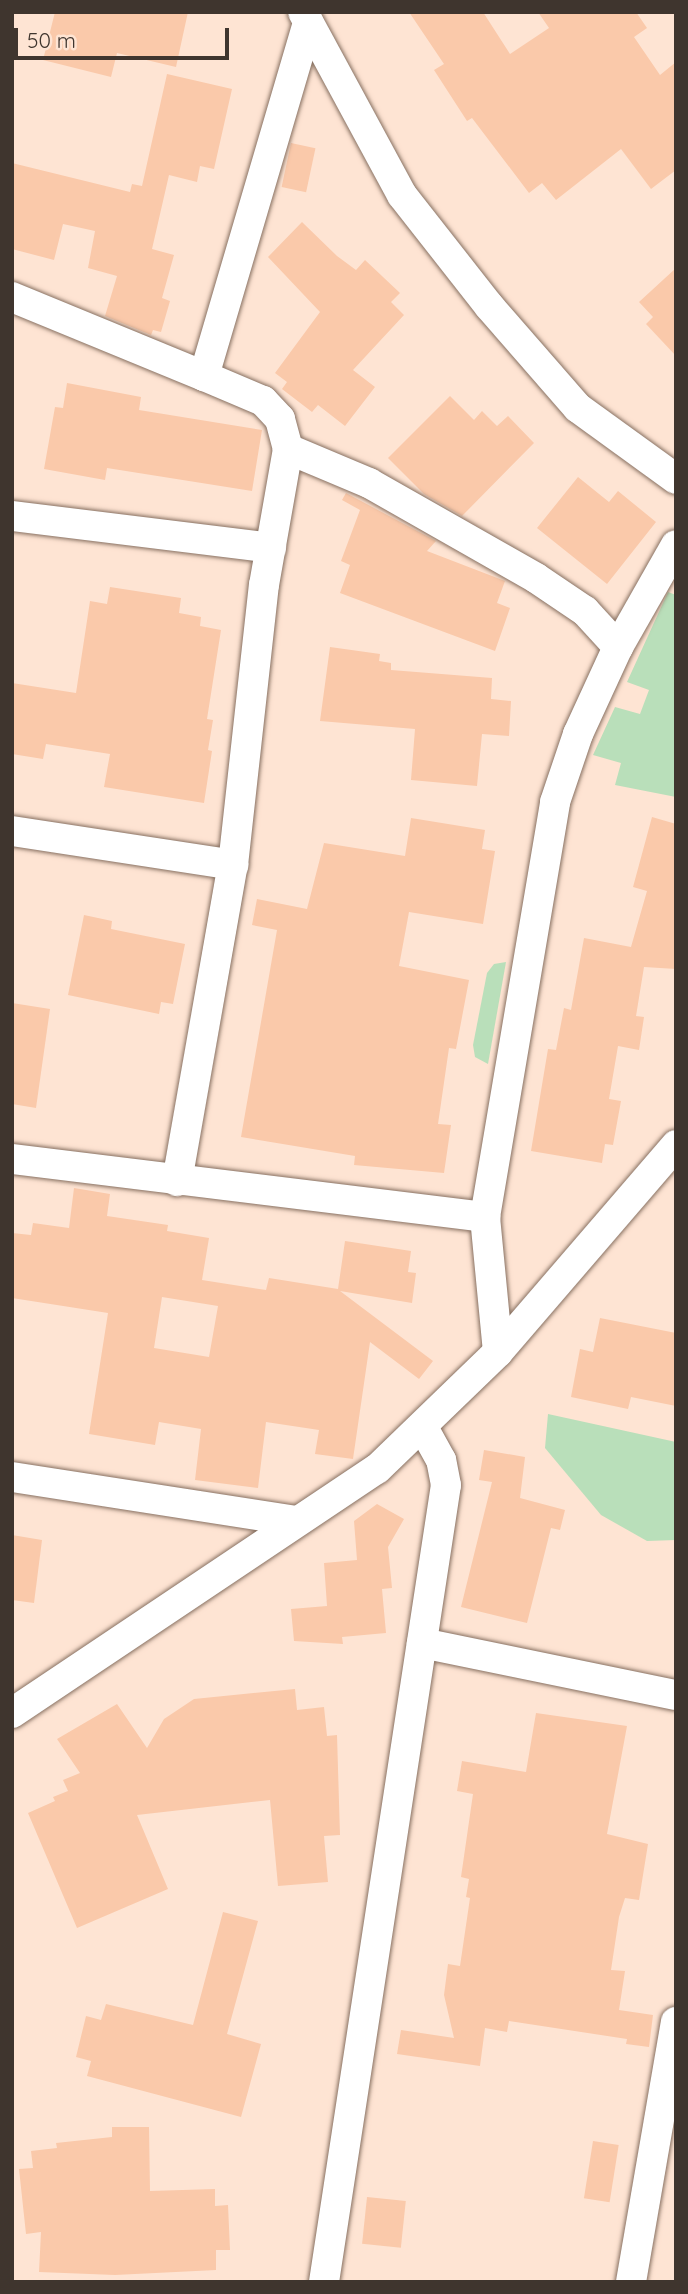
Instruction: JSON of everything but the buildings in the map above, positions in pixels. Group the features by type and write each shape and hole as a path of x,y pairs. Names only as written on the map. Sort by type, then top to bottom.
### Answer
{"street":[{"path":"204,376 306,17"},
{"path":"306,17 402,195 489,306 578,408 676,479"},
{"path":"12,297 263,401 280,419 288,449 271,548 233,865 177,1181"},
{"path":"288,449 369,483 536,578 585,611 618,647"},
{"path":"12,516 271,548"},
{"path":"498,1352 485,1217 555,802 578,734 618,647 676,545"},
{"path":"12,831 233,865"},
{"path":"12,1713 377,1469 423,1428 498,1352 676,1144"},
{"path":"12,1159 485,1217"},
{"path":"324,2282 446,1485 441,1460 423,1428"},
{"path":"12,1477 297,1521"},
{"path":"422,1643 676,1695"},
{"path":"631,2282 676,2022"}],"green space":[{"path":"668,592 676,595 676,797 615,785 621,763 593,755 615,707 640,714 649,690 627,682"},
{"path":"506,962 488,1064 475,1057 473,1045 487,973 494,964"},
{"path":"548,1414 676,1442 676,1540 647,1541 601,1515 545,1448"}]}
